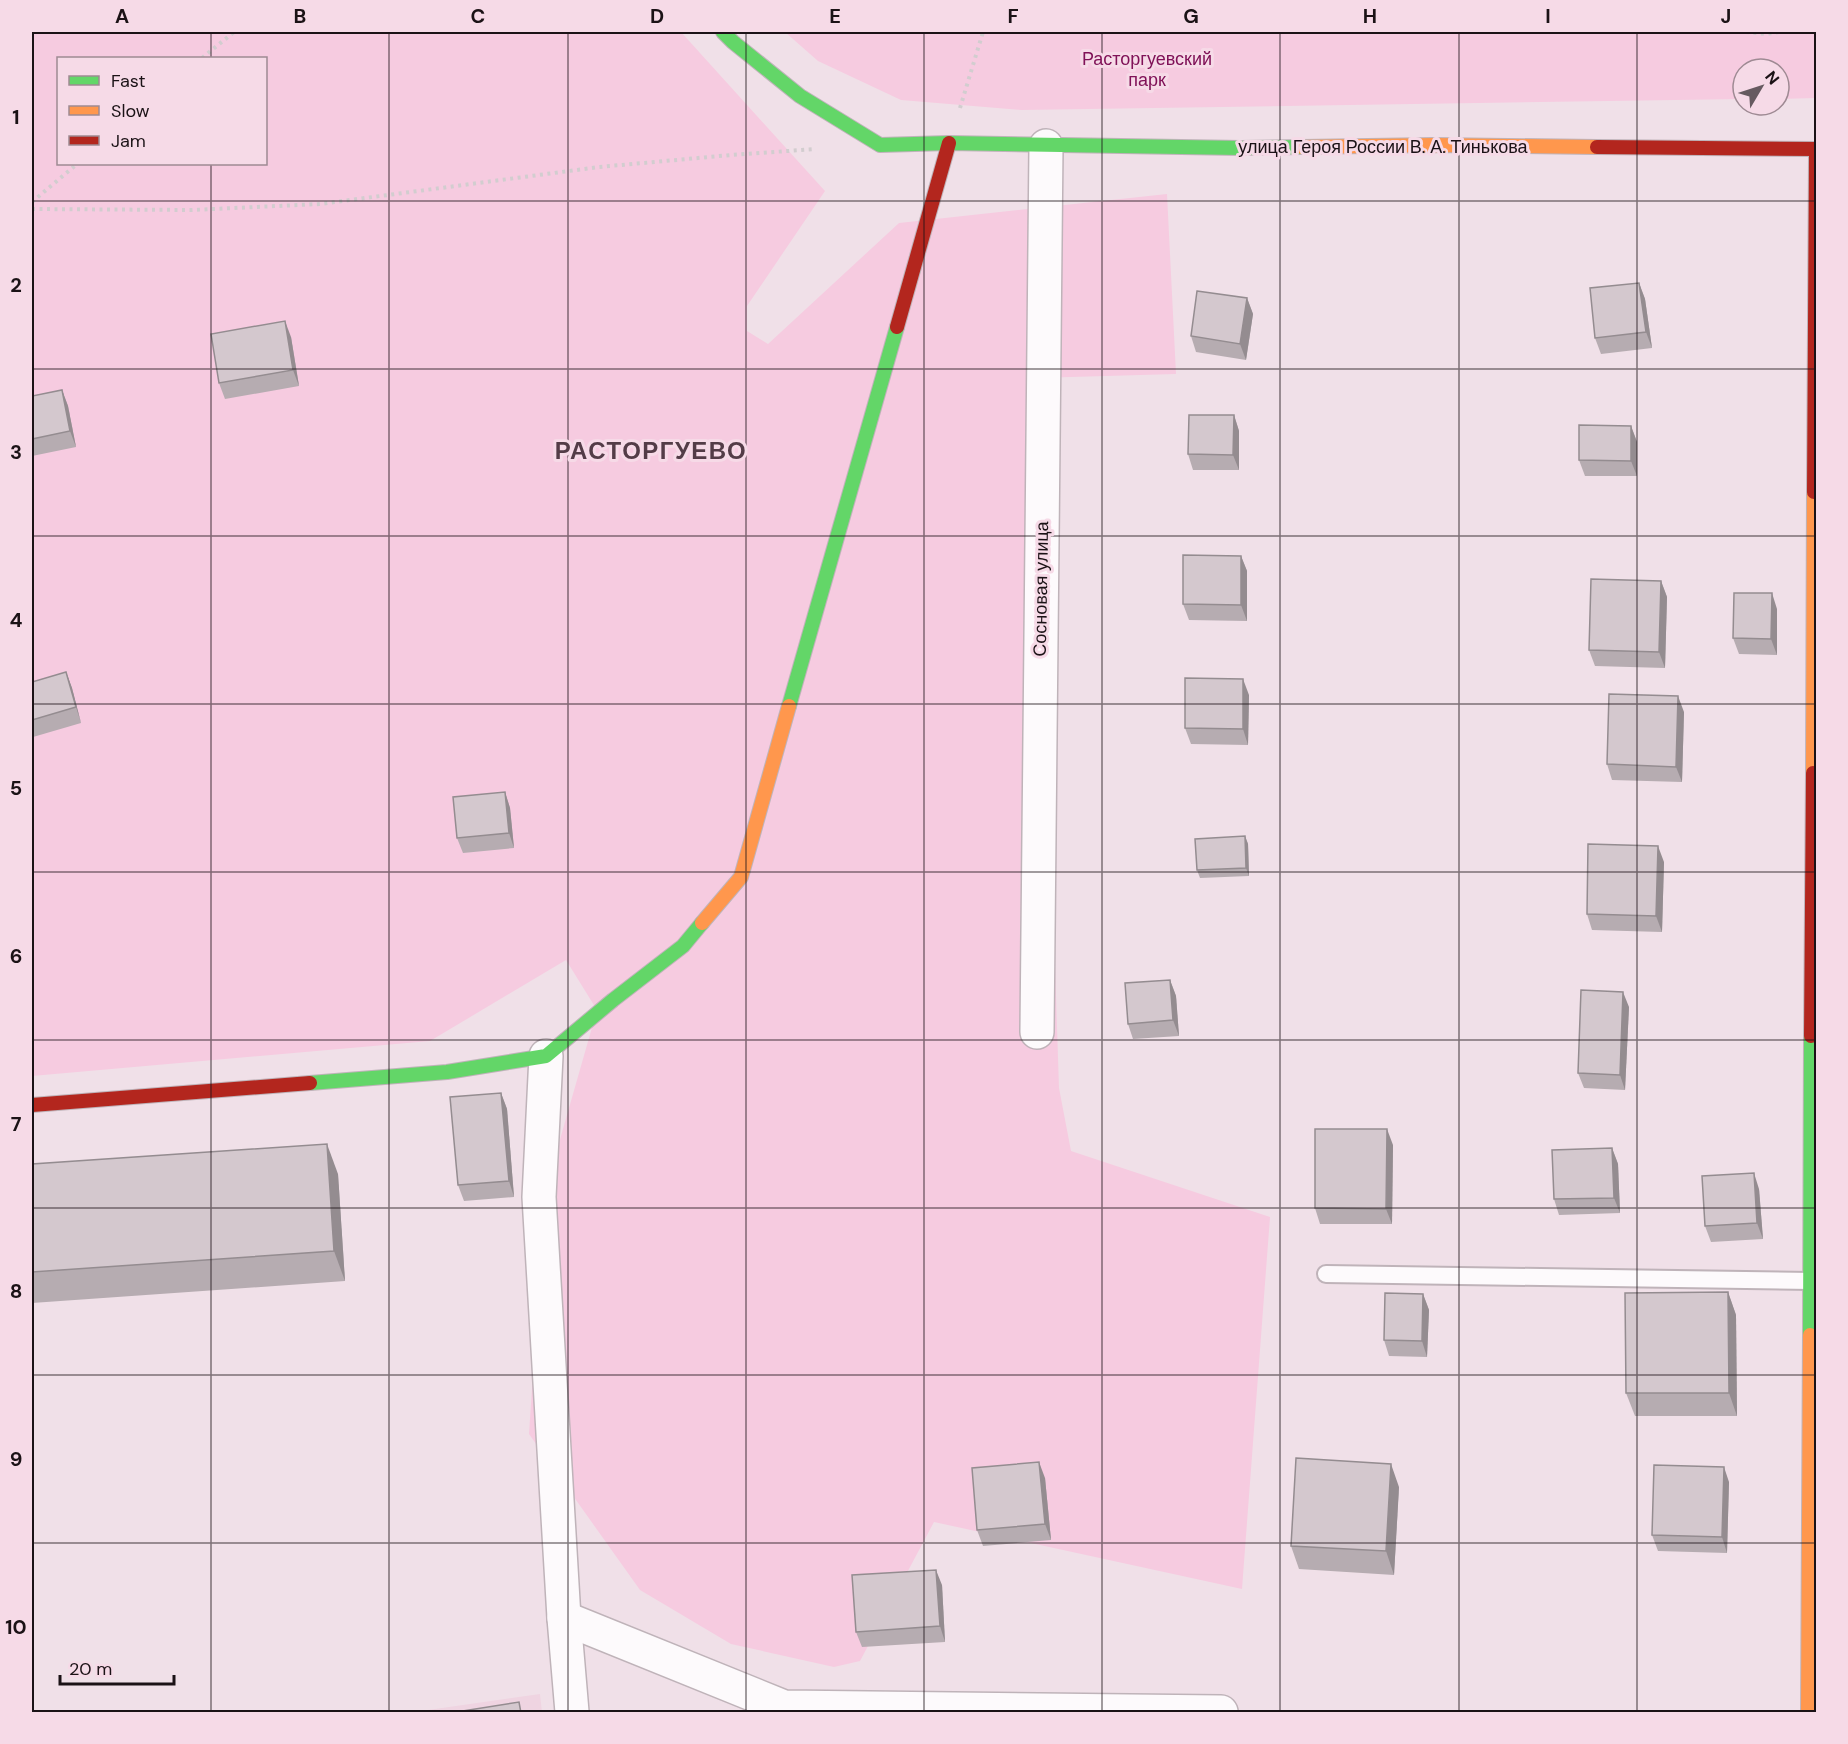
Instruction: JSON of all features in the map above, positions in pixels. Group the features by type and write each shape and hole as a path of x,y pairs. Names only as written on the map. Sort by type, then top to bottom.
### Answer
{"street":[{"name":"улица Героя России В. А. Тинькова","path":"723,32 800,96 880,145 949,143 1241,148 1434,145 1816,149"},
{"path":"32,1105 447,1072 546,1056 683,946 741,877 949,143"},
{"name":"Сосновая улица","path":"1037,1032 1046,146"},
{"path":"1808,1713 1816,155"},
{"path":"546,1056 539,1197 564,1618 572,1713"},
{"path":"564,1618 784,1707 1221,1713"}],"lane":[{"path":"1326,1274 1811,1281"}],"path":[{"path":"203,57 234,32"},
{"path":"949,143 983,32"},
{"path":"1746,32 1766,34 1779,32"},
{"path":"32,209 192,210 320,204 599,167 823,149"},
{"path":"32,202 76,165"}],"shaded area":[{"path":"540,1694 542,1712 414,1712"}],"green space":[{"path":"32,32 681,32 825,191 747,306 747,331 768,344 899,223 1167,194 1176,374 1036,378 1059,1088 1071,1151 1270,1217 1242,1589 934,1522 860,1661 834,1667 731,1644 640,1590 529,1434 545,1192 597,1010 566,960 430,1041 32,1076"},
{"name":"Расторгуевский парк","path":"785,32 1816,32 1816,98 1791,99 1791,57 1731,57 1731,99 1021,110 901,100 818,61"}],"building":[{"path":"1639,283 1646,332 1595,338 1590,288"},
{"path":"1197,291 1247,298 1240,344 1191,336"},
{"path":"285,321 293,370 219,383 211,334"},
{"path":"62,390 70,431 32,439 32,396"},
{"path":"1189,415 1234,415 1233,455 1188,454"},
{"path":"1579,425 1631,426 1631,461 1579,460"},
{"path":"1183,555 1241,556 1241,605 1183,604"},
{"path":"1591,579 1661,581 1659,652 1589,650"},
{"path":"1734,593 1772,593 1771,639 1733,638"},
{"path":"66,672 76,707 32,720 32,682"},
{"path":"1185,678 1243,679 1243,729 1185,728"},
{"path":"1609,694 1678,696 1676,767 1607,764"},
{"path":"505,792 509,833 457,838 453,797"},
{"path":"1245,836 1246,868 1197,870 1195,839"},
{"path":"1588,844 1658,846 1656,916 1587,914"},
{"path":"1170,980 1173,1020 1128,1024 1125,983"},
{"path":"1581,990 1623,992 1620,1075 1578,1073"},
{"path":"501,1093 509,1181 458,1185 450,1097"},
{"path":"1315,1129 1387,1129 1386,1209 1315,1208"},
{"path":"327,1144 334,1251 32,1272 32,1164"},
{"path":"1612,1148 1614,1198 1554,1199 1552,1150"},
{"path":"1754,1173 1757,1223 1705,1226 1702,1176"},
{"path":"1728,1292 1729,1393 1626,1393 1625,1293"},
{"path":"1385,1293 1423,1294 1422,1341 1384,1340"},
{"path":"1296,1458 1391,1464 1386,1551 1291,1546"},
{"path":"1039,1462 1045,1524 977,1530 972,1468"},
{"path":"1654,1465 1724,1467 1722,1537 1652,1535"},
{"path":"936,1570 940,1626 856,1632 852,1575"},
{"path":"519,1702 521,1713 450,1713"}],"traffic: fast":[{"path":"723,32 800,96 880,145 949,143 1302,147"},
{"path":"789,706 897,327"},
{"path":"310,1083 447,1072 546,1056 683,946 702,923"},
{"path":"1810,1335 1811,1036"}],"traffic: slow":[{"path":"1302,147 1434,145 1597,147"},
{"path":"1813,773 1814,492"},
{"path":"702,923 741,877 789,706"},
{"path":"1808,1712 1810,1335"}],"traffic: jam":[{"path":"897,327 949,143"},
{"path":"1597,147 1816,149"},
{"path":"1814,492 1816,155"},
{"path":"1811,1036 1813,773"},
{"path":"32,1105 310,1083"}],"district":[{"name":"РАСТОРГУЕВО","path":"651,450"}]}
